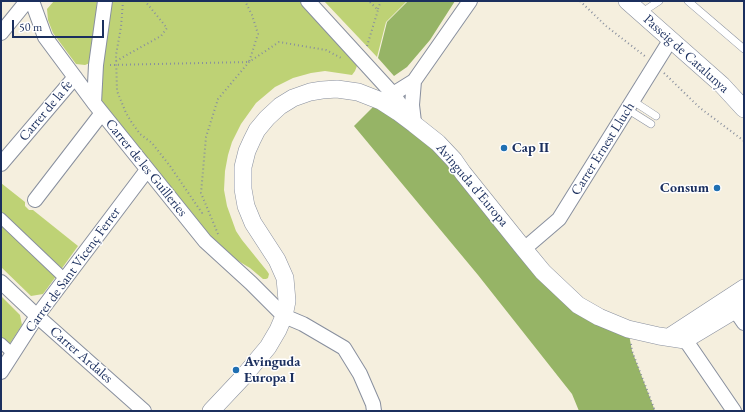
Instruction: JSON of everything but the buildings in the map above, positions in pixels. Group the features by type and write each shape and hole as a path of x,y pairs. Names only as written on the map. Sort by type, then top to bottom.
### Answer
{"street":[{"path":"1,33 27,1"},
{"name":"Carrer de les Guilleries","path":"32,1 45,37 147,170 205,241 251,283 284,316"},
{"path":"35,200 98,108 96,65 105,1"},
{"path":"308,1 387,98 414,81 470,1"},
{"name":"Passeig de Catalunya","path":"627,1 722,85 744,109"},
{"name":"Carrer Ernest Lluch","path":"524,249 559,220 671,39"},
{"name":"Carrer de la fe","path":"1,164 75,77"},
{"path":"414,81 412,105 414,124"},
{"path":"722,85 744,96"},
{"name":"Avinguda d'Europa","path":"212,411 268,347 284,316 287,301 285,278 277,260 253,223 246,206 243,189 243,167 247,152 257,130 280,106 293,98 310,92 322,90 337,89 387,98 398,112 438,143 454,160 543,272 578,305 599,317 628,329 673,336"},
{"name":"Carrer de Sant Vicenç Ferrer","path":"1,372 37,316 147,170"},
{"path":"1,218 65,279"},
{"name":"Carrer Ardales","path":"1,282 144,411"},
{"path":"673,336 744,288"},
{"path":"673,336 741,312"},
{"path":"284,316 303,324 344,348 360,374 373,404 374,411"},
{"path":"673,336 734,411"},
{"path":"1,343 13,354"}],"lane":[{"path":"641,12 659,1"},
{"path":"688,1 744,49"},
{"path":"630,105 656,116"},
{"path":"630,105 651,124"}],"path":[{"path":"123,1 121,27 116,55 117,91 126,113 140,134 152,143 170,166 202,213 201,218"},
{"path":"116,61 161,36 167,28 146,1"},
{"path":"245,1 252,15 258,34 249,62"},
{"path":"370,1 378,10"},
{"path":"367,47 380,1"},
{"path":"215,233 219,237 201,193 206,137 218,99 249,62 279,42 326,50 346,62"},
{"path":"96,65 249,62"},
{"path":"628,329 632,351 655,411"}],"green space":[{"path":"54,1 97,1 93,54 90,63 85,65 76,64 53,33 48,20 47,9"},
{"path":"106,1 307,1 360,58 352,75 325,71 311,73 293,78 275,87 256,103 241,124 232,142 225,171 224,190 227,206 236,231 267,271 269,274 268,278 263,279 250,268 205,241 95,103"},
{"path":"324,1 407,1 386,22 377,57"},
{"path":"408,1 455,1 430,40 407,67 394,76 378,58 387,22"},
{"path":"380,100 418,123 543,272 628,329 632,351 655,411 579,411 572,394 478,275 354,126"},
{"path":"1,183 25,202 25,206 29,210 33,210 78,246 60,271 1,215"},
{"path":"1,222 57,275 43,294 31,296 1,267"},
{"path":"1,296 20,315 22,325 7,348 1,342"}],"place":[{"name":"Cap II","path":"504,148"},
{"name":"Consum","path":"717,188"},
{"name":"Avinguda Europa I","path":"236,370"}]}
